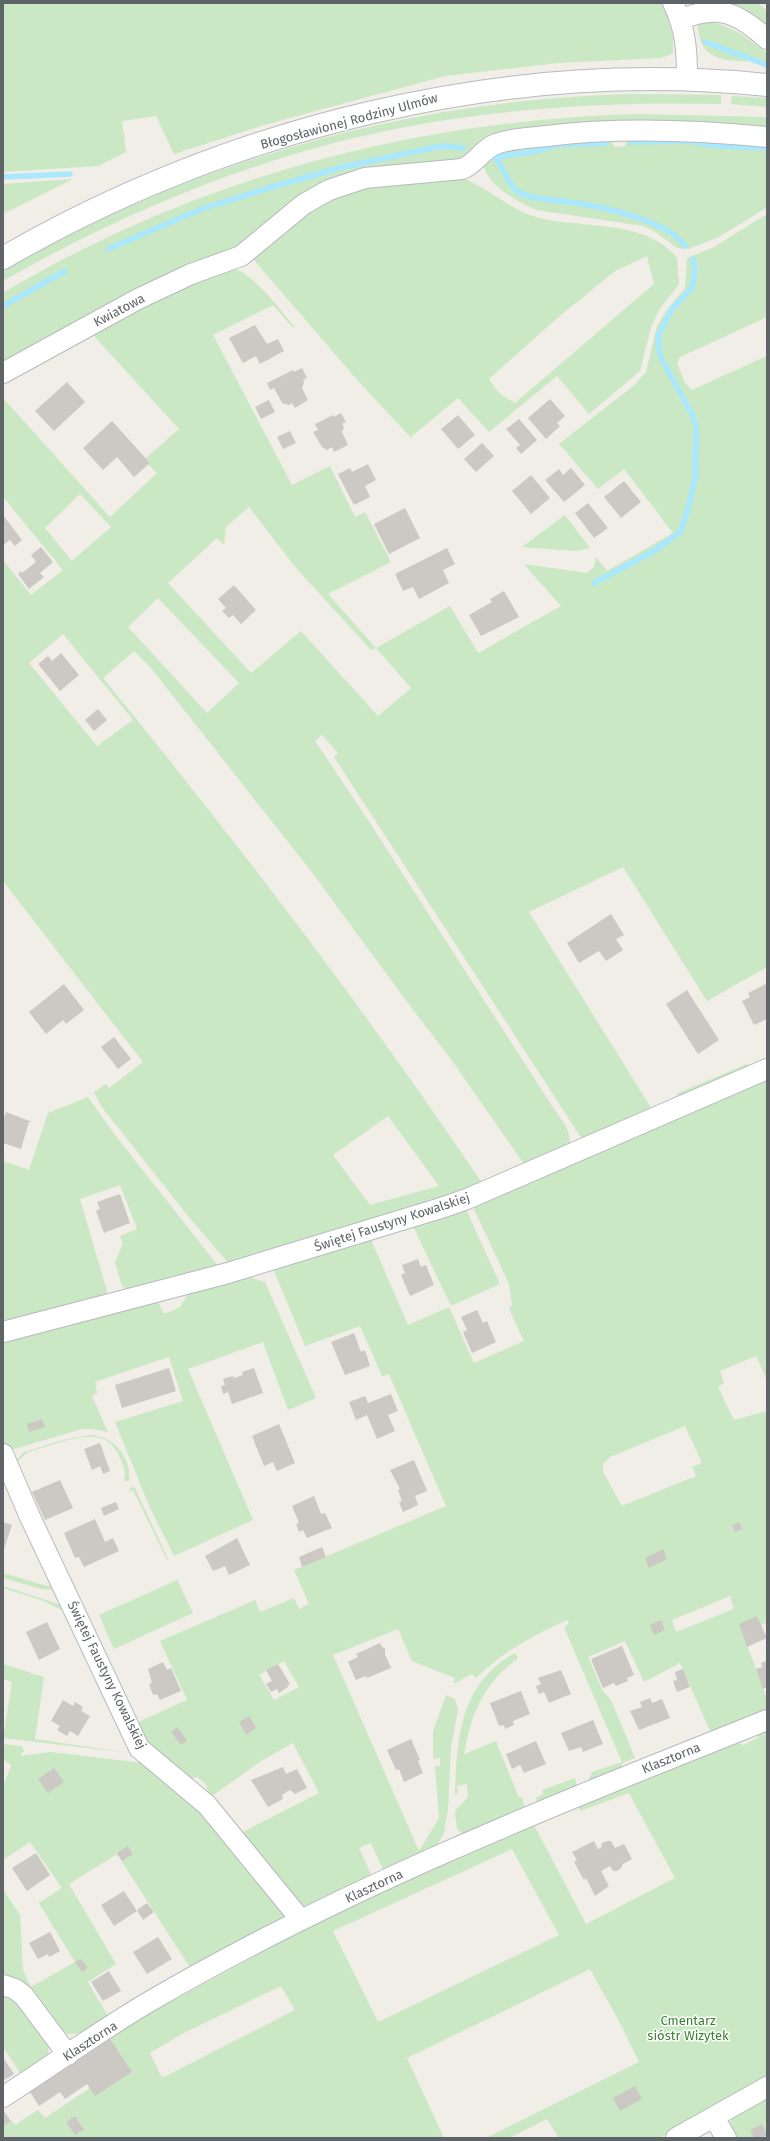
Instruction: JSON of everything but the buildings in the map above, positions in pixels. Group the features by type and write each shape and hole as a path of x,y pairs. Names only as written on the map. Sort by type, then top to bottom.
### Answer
{"main road":[{"name":"Błogosławionej Rodziny Ulmów","path":"3,258 71,222 169,178 264,143 331,123 408,104 473,92 547,84 631,79 687,79 767,85"}],"street":[{"path":"687,79 684,28 676,11 703,12 713,10 726,12 753,26 767,39"},
{"name":"Kwiatowa","path":"3,373 20,362 144,296 191,274 241,256 304,204 329,190 365,178 462,169 469,165 487,148 498,143 562,134 612,131 694,131 767,137"},
{"name":"Świętej Faustyny Kowalskiej","path":"3,1332 228,1273 442,1208 767,1069"},
{"name":"Świętej Faustyny Kowalskiej","path":"3,1454 30,1517 139,1748 207,1805 301,1920"},
{"name":"Klasztorna","path":"3,2097 146,2004 301,1920 456,1848 767,1720"},
{"path":"3,1985 15,1989 24,1996 68,2055"},
{"path":"676,2138 767,2088"},
{"path":"714,2116 726,2138"}],"green space":[{"path":"3,3 663,3 673,37 673,54 661,58 558,63 445,76 264,125 174,154 156,116 122,121 126,152 98,166 3,172"},
{"path":"718,3 758,3 767,11 767,28 744,12"},
{"path":"704,21 730,28 745,37 767,53 767,62 731,60 712,55 705,48 700,39 698,25"},
{"path":"636,94 721,95 721,104 663,103 546,108 488,114 372,134 316,148 260,165 193,189 161,202 65,247 3,281 3,271 77,231 152,197 229,167 308,142 388,123 469,108 552,98"},
{"path":"732,96 767,98 767,107 731,104"},
{"path":"638,114 767,117 767,131 588,128 458,161 365,172 242,249 3,368 3,293 76,253 152,217 229,187 309,163 390,143 472,128 555,119"},
{"path":"632,136 767,146 767,207 719,237 689,249 677,248 654,231 643,226 537,210 521,203 503,191 489,177 485,169 484,161 506,149 610,140 615,147 625,146 627,140"},
{"path":"460,177 470,181 509,205 529,215 556,221 631,231 649,237 664,246 677,258 679,284 659,310 651,327 640,371 589,414 557,376 489,432 458,398 411,437 417,444 359,382 253,259 297,217 350,186","holes":["647,256 654,284 515,403 499,393 489,379 555,320 615,271"]},
{"path":"73,179 3,214 3,184"},
{"path":"767,214 767,317 680,357 677,363 685,383 692,390 767,356 767,967 707,1001 623,867 529,912 655,1114 582,1139 334,757 338,753 322,735 315,741 370,823 563,1122 568,1132 570,1142 569,1148 482,1188 232,1267 192,1221 101,1106 94,1092 106,1084 109,1088 143,1062 3,881 3,560 31,595 63,570 3,497 3,398 110,517 157,473 148,464 150,463 146,458 179,429 95,337 93,331 119,314 231,268 239,271 248,276 265,292 294,326 293,328 273,305 213,335 292,485 330,466 355,517 365,512 391,562 328,594 376,648 450,606 478,653 561,606 524,564 587,573 594,567 596,557 607,571 673,533 624,469 598,489 559,444 633,386 646,372 657,326 666,311 685,288 687,258 714,247","holes":["80,494 111,527 72,561 45,528","249,507 296,568 371,650 376,648 411,688 378,716 301,631 251,673 168,583 217,538 224,545 226,527","158,598 239,683 207,713 128,627","63,634 133,720 97,746 29,663","134,651 151,668 311,871 453,1062 524,1164 482,1183 438,1118 346,990 251,864 103,678","388,1116 439,1186 370,1205 333,1155"]},
{"path":"565,515 590,548 577,551 522,547"},
{"path":"747,1064 752,1072 678,1097 676,1094"},
{"path":"767,1074 767,1380 756,1356 720,1371 724,1383 718,1387 734,1420 767,1411 767,1622 743,1634 767,1699 767,1715 711,1733 680,1663 644,1682 625,1641 588,1657 603,1691 611,1700 635,1758 622,1763 622,1768 589,1780 592,1772 622,1762 564,1627 569,1623 567,1620 542,1632 508,1652 476,1678 472,1674 453,1684 455,1678 412,1661 398,1629 333,1655 419,1851 439,1818 435,1766 440,1766 440,1758 433,1759 433,1731 446,1695 455,1699 458,1710 451,1747 448,1809 444,1833 435,1849 385,1874 371,1843 359,1848 373,1879 305,1908 295,1902 239,1834 319,1793 293,1743 261,1761 211,1797 207,1793 207,1785 197,1777 190,1779 148,1744 136,1723 187,1700 160,1641 255,1600 260,1612 294,1598 299,1609 309,1604 294,1570 446,1506 389,1374 382,1376 360,1326 305,1346 273,1268 369,1235 408,1325 449,1307 474,1363 524,1341 509,1309 512,1305 509,1284 473,1207","holes":["685,1426 702,1463 692,1467 696,1476 622,1506 603,1472 603,1464 610,1457","730,1596 734,1609 676,1632 672,1620","284,1661 299,1687 274,1700 259,1675"]},
{"path":"88,1097 115,1135 219,1267 128,1294 127,1289 122,1286 115,1263 123,1243 120,1236 137,1229 120,1185 80,1199 107,1291 105,1300 3,1327 3,1161 29,1170 48,1113"},
{"path":"464,1205 500,1284 451,1306 411,1222"},
{"path":"248,1277 265,1282 316,1398 288,1410 263,1342 188,1369 253,1520 174,1556 150,1508 115,1422 183,1401 169,1357 95,1382 97,1393 92,1396 108,1432 82,1429 7,1451 3,1442 3,1337 158,1302 164,1314 180,1307 188,1294"},
{"path":"90,1435 106,1439 119,1449 127,1464 129,1481 124,1481 124,1467 114,1448 107,1441 99,1438 80,1438 35,1450 25,1454 14,1466 13,1464 24,1452 63,1440"},
{"path":"131,1487 135,1488 168,1559 167,1560 133,1490 129,1492"},
{"path":"3,1573 47,1586 57,1583 55,1590 41,1589 3,1578"},
{"path":"177,1580 193,1613 114,1649 99,1615"},
{"path":"3,1586 61,1605 71,1615 44,1601 3,1588"},
{"path":"515,1653 518,1658 496,1678 481,1700 475,1712 464,1754 496,1741 519,1798 522,1797 525,1808 465,1836 457,1829 455,1811 468,1797 467,1784 457,1786 458,1794 455,1793 457,1752 465,1713 472,1696 483,1680 497,1665"},
{"path":"3,1664 44,1677 35,1739 130,1753 3,1738 12,1682 3,1679"},
{"name":"Cmentarz sióstr Wizytek","path":"767,1725 767,2078 660,2138 559,2138 547,2119 509,2138 486,2138 639,2062 619,2021 590,1969 407,2058 444,2138 3,2138 3,2126 11,2121 15,2125 38,2110 45,2118 90,2088 110,2039 153,2011 307,1928 425,1872 534,1825 586,1924 675,1878 629,1793 580,1811 578,1805 724,1748 738,1743 743,1745 758,1738 757,1732","holes":["512,1849 559,1935 378,2022 333,1931","281,1986 295,2010 162,2078 150,2053 182,2034","75,2116 84,2128 75,2135 66,2122"]},
{"path":"3,1744 22,1746 24,1751 20,1756 51,1752 143,1763 194,1799 286,1917 191,1969 117,1854 69,1884 116,1964 88,1982 109,2018 86,2033 67,2034 41,2006 44,2004 31,1989 16,1979 3,1975 3,1889 20,1915 23,1970 31,1987 75,1962 39,1903 62,1888 30,1842 3,1860 3,1787 11,1765 3,1759"},
{"path":"575,1778 577,1788 537,1804 536,1798 543,1794 542,1790"},
{"path":"3,1993 15,1998 49,2042 48,2056 20,2073 3,2047"},
{"path":"767,2096 767,2138 734,2138 729,2125 733,2117"}],"waterway":[{"path":"705,42 767,65"},
{"path":"631,142 688,141 716,146 764,148"},
{"path":"606,143 556,145 537,151 502,156 496,159 512,186 524,195 582,204 632,216 664,229 676,237 685,246"},
{"path":"108,249 202,209 272,187 339,168 441,146 463,148"},
{"path":"3,177 70,174"},
{"path":"594,583 654,551 680,532 687,513 695,478 696,427 693,416 661,358 658,344 659,334 672,309 692,288 695,271 693,259"},
{"path":"3,306 65,271"}]}
